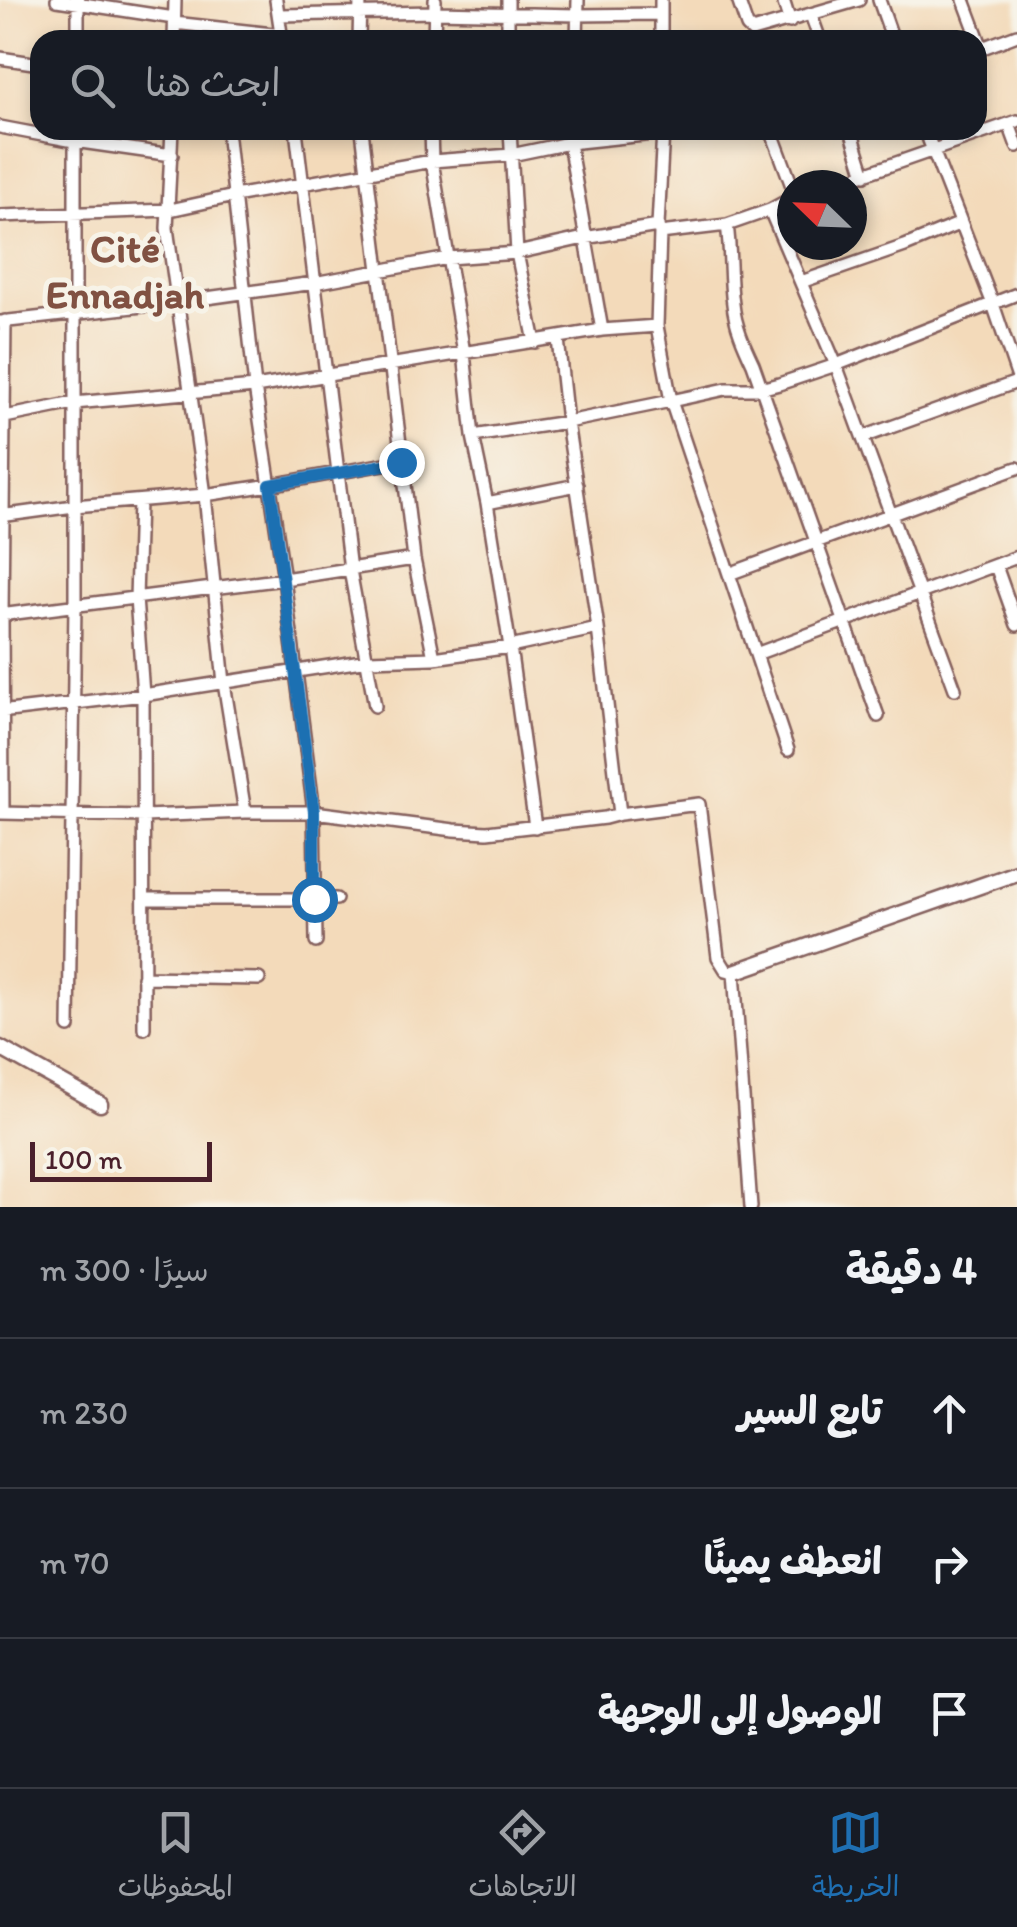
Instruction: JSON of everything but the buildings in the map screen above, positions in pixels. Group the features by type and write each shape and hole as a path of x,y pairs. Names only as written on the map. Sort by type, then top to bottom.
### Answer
{"street":[{"path":"57,0 174,20 204,30"},
{"path":"174,0 174,30"},
{"path":"276,0 281,30"},
{"path":"359,30 360,0"},
{"path":"508,0 508,30"},
{"path":"577,30 578,0"},
{"path":"738,0 751,30"},
{"path":"783,0 790,22"},
{"path":"756,30 859,0"},
{"path":"879,0 890,30"},
{"path":"964,0 973,30"},
{"path":"78,2 78,30"},
{"path":"278,14 360,15 435,6 577,16 661,7"},
{"path":"811,16 816,30"},
{"path":"987,46 1017,35"},
{"path":"0,58 30,62"},
{"path":"987,131 1013,122 1017,146"},
{"path":"0,127 30,131"},
{"path":"69,1027 75,604 75,140"},
{"path":"94,140 172,156"},
{"path":"172,140 168,228 204,494 224,683 245,812"},
{"path":"228,140 255,386 314,812 316,942"},
{"path":"297,140 350,570 375,706"},
{"path":"363,140 414,559 434,658"},
{"path":"431,140 464,353 472,436 487,503 536,827"},
{"path":"510,140 518,253 535,342"},
{"path":"0,216 170,210 432,161 511,154 557,140"},
{"path":"571,140 602,330"},
{"path":"663,140 658,326 671,401 788,750"},
{"path":"775,140 786,170"},
{"path":"854,140 863,170"},
{"path":"863,437 1017,379 993,304 929,140"},
{"path":"867,174 963,140"},
{"path":"777,206 727,225 584,238 518,253 448,258 314,283 3,322 2,812 144,816 314,812 488,832 699,804 718,957 726,970 734,972 1017,873"},
{"path":"770,210 836,365 956,690"},
{"path":"801,282 962,223"},
{"path":"727,225 732,305 738,330 878,716"},
{"path":"472,436 567,422 726,389 760,389 836,365 1017,294"},
{"path":"2,418 74,404 255,386 602,330 658,326"},
{"path":"558,338 620,814"},
{"path":"2,516 204,494 401,462"},
{"path":"729,574 1017,468"},
{"path":"487,503 576,485"},
{"path":"138,502 136,598 143,695 144,1028"},
{"path":"756,654 1017,557"},
{"path":"1,615 414,559"},
{"path":"996,566 1017,625"},
{"path":"1,712 143,695 368,660 434,658 598,628"},
{"path":"144,900 336,899"},
{"path":"734,972 751,1207"},
{"path":"143,977 259,979"},
{"path":"0,1048 100,1104"}],"district":[{"name":"Cité Ennadjah","path":"125,271"}],"route":[{"path":"314,899 314,812 270,485 401,462"}]}
